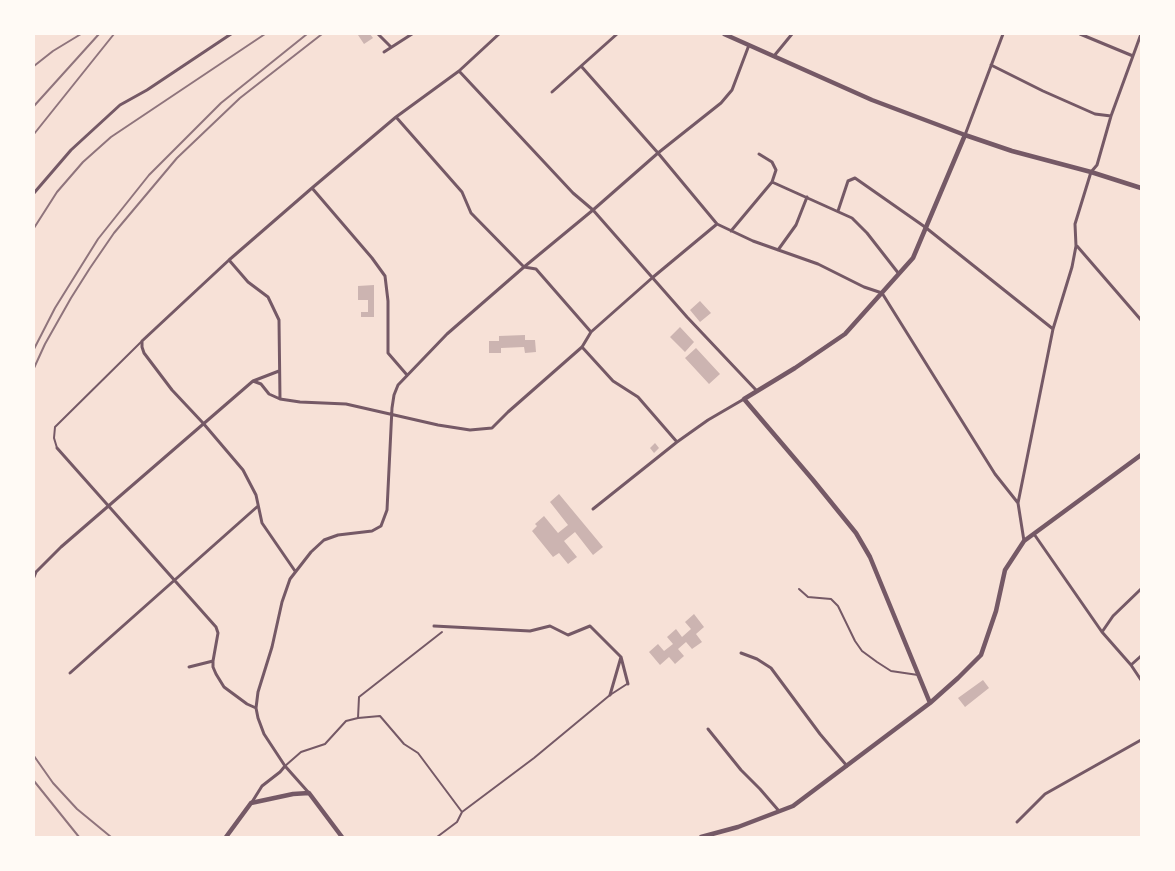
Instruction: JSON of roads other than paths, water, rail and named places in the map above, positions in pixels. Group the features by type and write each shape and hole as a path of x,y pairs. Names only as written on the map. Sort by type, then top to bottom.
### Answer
{"street":[{"path":"34,194 71,150 120,104 147,90 231,34"},
{"path":"378,34 391,47"},
{"path":"384,52 412,34"},
{"path":"295,571 262,523 256,495 244,470 172,390 144,353 142,341 229,260 312,188 396,117 459,71 500,34"},
{"path":"552,92 617,34"},
{"path":"724,34 872,100 965,135 1012,151 1092,172 1141,188"},
{"path":"774,56 792,34"},
{"path":"593,509 677,442 708,420 795,368 845,334 913,258 965,135 1003,34"},
{"path":"1080,34 1133,56"},
{"path":"1024,541 1018,503 1053,329 1072,267 1076,246 1075,224 1141,34"},
{"path":"342,837 309,793 285,766 264,734 258,718 256,708 258,692 290,579 311,552 324,540 338,535 372,531 381,526 385,519 388,503 392,414 396,390 407,375 447,334 524,267 721,103 732,90 749,45"},
{"path":"991,65 1095,114 1111,116"},
{"path":"581,66 716,224 753,242 818,264 882,293 995,474 1018,503"},
{"path":"459,71 573,193 593,210 687,317 756,390"},
{"path":"396,117 462,192 471,213 524,267 536,269 591,332"},
{"path":"731,231 772,182 776,170 772,162 759,154"},
{"path":"838,211 848,181 855,178 926,227 1053,329"},
{"path":"772,182 852,218 867,233 899,274"},
{"path":"1132,186 1141,184"},
{"path":"312,188 372,258 384,276 388,301 388,353 407,375"},
{"path":"778,250 796,225 807,197"},
{"path":"253,381 261,384 268,394 280,399 346,404 438,425 470,430 492,428 582,347 591,332 716,224"},
{"path":"1076,246 1141,320"},
{"path":"229,260 248,282 268,297 279,320 280,399"},
{"path":"582,347 613,382 638,396 677,442"},
{"path":"34,577 36,572 61,547 253,381 280,371"},
{"path":"744,399 856,533 870,557 930,702"},
{"path":"57,448 216,627 218,634 213,661 216,674 224,686 247,704 256,708"},
{"path":"701,837 738,827 793,806 930,702 958,678 981,655 996,611 1005,570 1024,541 1141,455"},
{"path":"70,673 258,506"},
{"path":"1034,534 1102,632 1131,665 1141,680"},
{"path":"1102,632 1113,616 1141,589"},
{"path":"434,626 530,632 550,626 568,635 590,626 621,657 628,684"},
{"path":"741,653 757,659 771,668 820,734 847,766"},
{"path":"1131,665 1141,656"},
{"path":"610,695 621,657"},
{"path":"188,668 213,661"},
{"path":"708,729 741,770 779,811"},
{"path":"1017,822 1045,794 1141,740"},
{"path":"226,837 252,803 262,786 285,766"},
{"path":"252,803 293,794 309,793"}],"lane":[{"path":"57,448 54,438 55,428 142,341"},
{"path":"798,589 808,597 831,598 838,606 862,652 891,671 918,675"},
{"path":"358,718 358,697 442,632"},
{"path":"437,837 457,822 462,812 534,758 610,695 628,684"},
{"path":"285,766 301,752 325,744 346,722 358,718 380,716 404,744 418,753 462,812"}],"railway":[{"path":"34,66 53,51 81,34"},
{"path":"34,106 99,34"},
{"path":"34,134 114,34"},
{"path":"34,228 57,192 83,162 111,137 265,34"},
{"path":"34,349 55,308 98,239 149,175 221,103 307,34"},
{"path":"34,368 45,344 90,268 114,233 177,158 240,98 322,34"},
{"path":"34,756 53,783 77,809 111,837"},
{"path":"34,781 79,837"}]}
